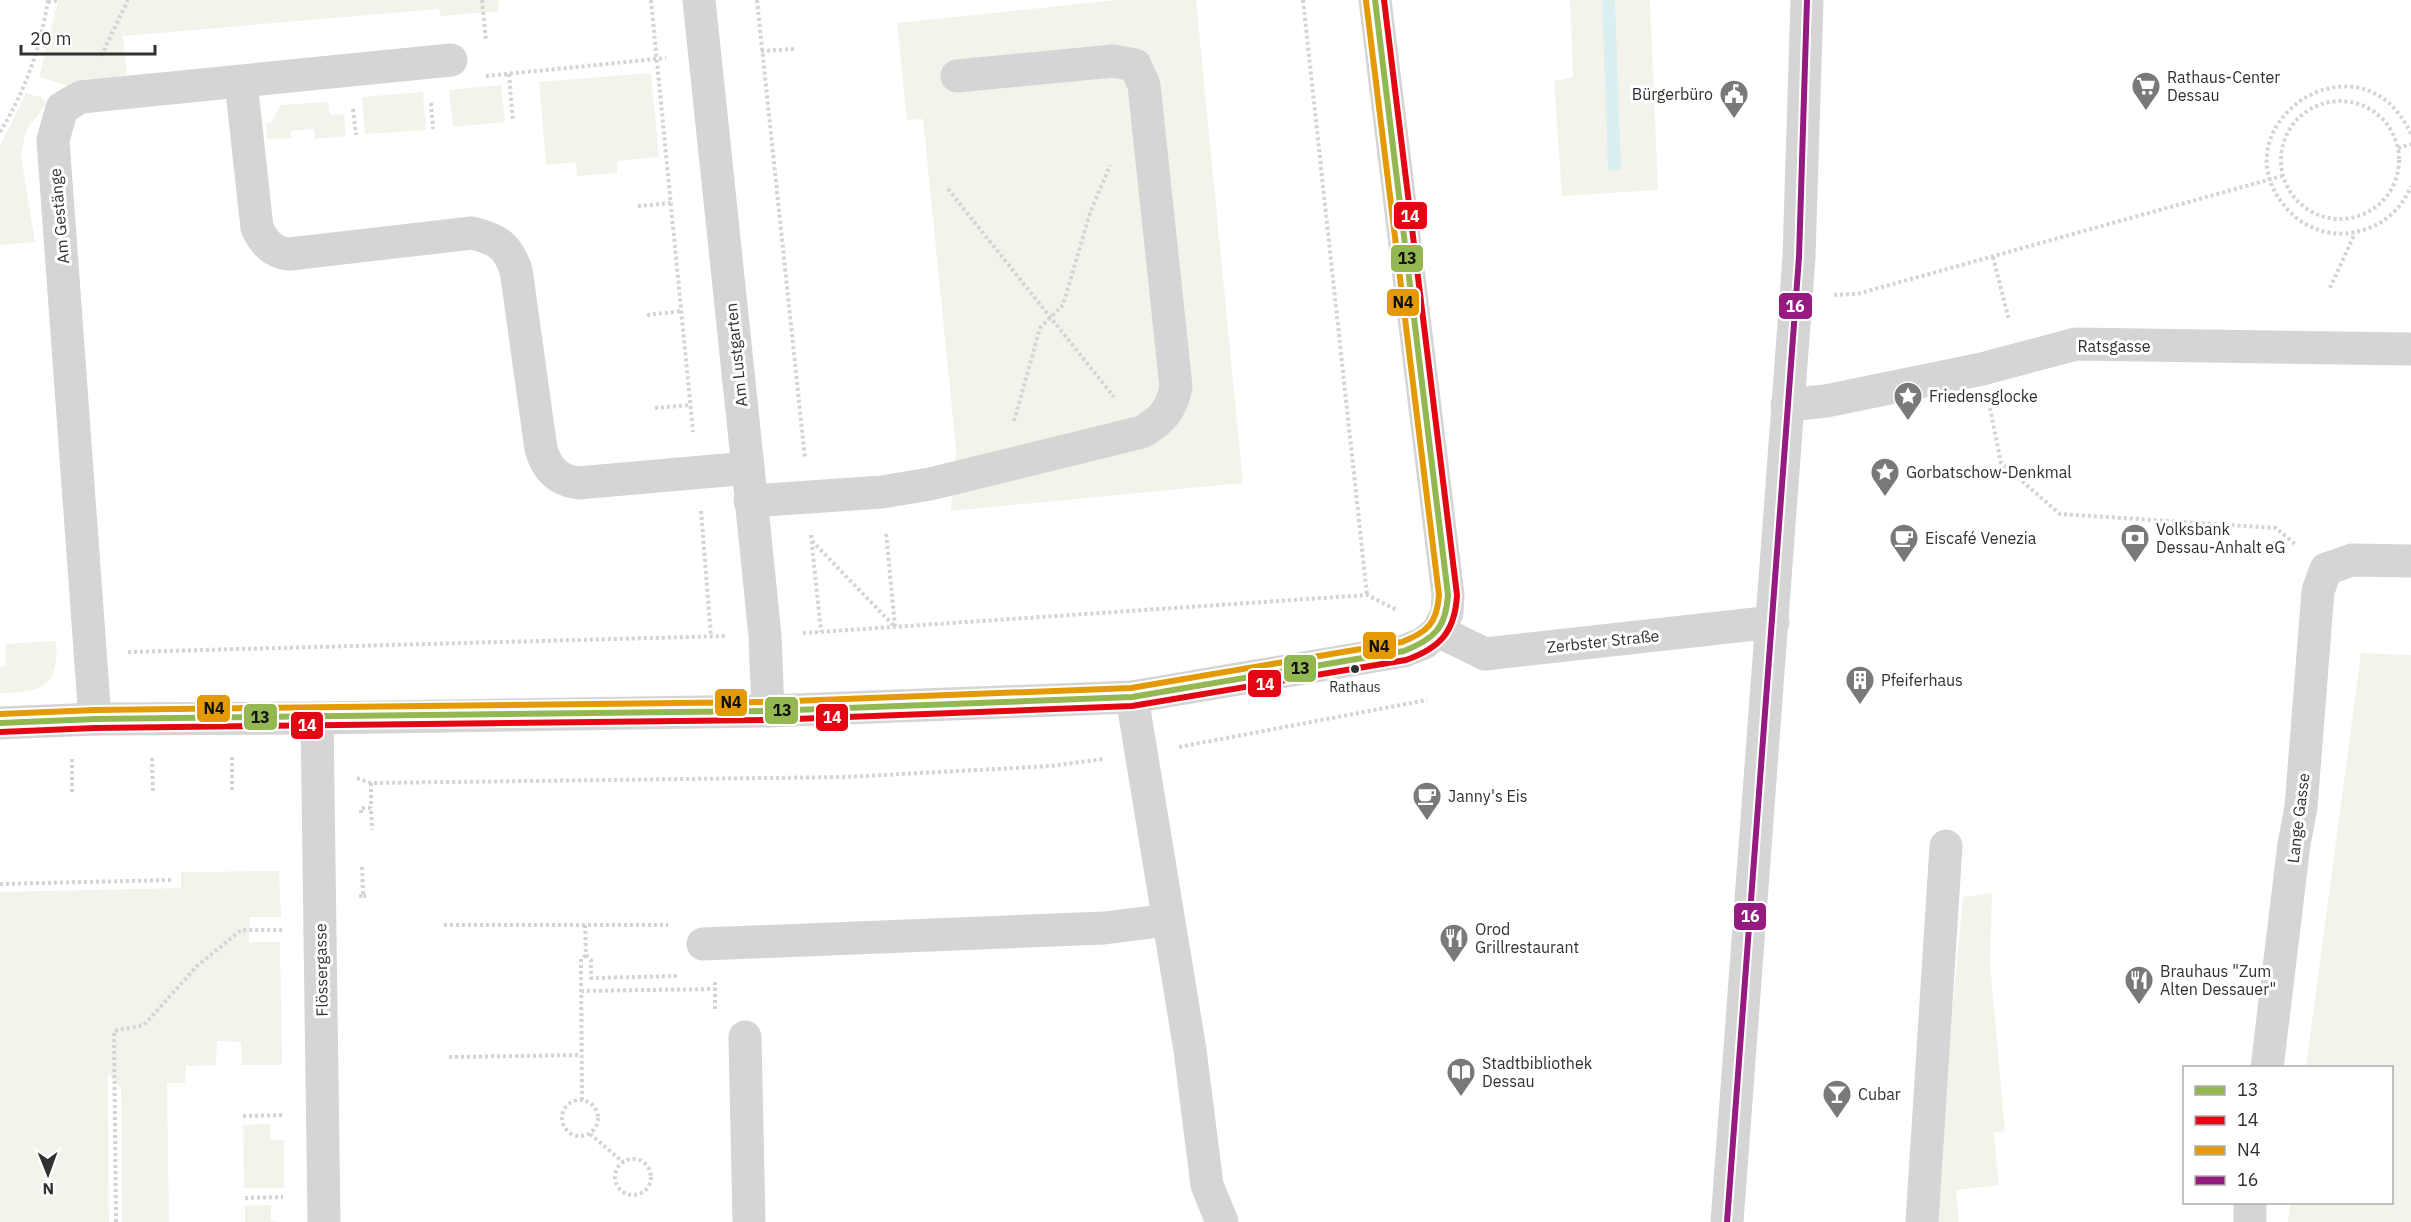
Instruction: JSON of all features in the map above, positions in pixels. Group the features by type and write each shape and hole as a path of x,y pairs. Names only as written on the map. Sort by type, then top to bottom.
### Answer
{"street":[{"name":"Am Lustgarten","path":"699,0 765,636 768,711"},
{"path":"0,723 94,719 768,711 1132,697 1404,651 1424,643 1438,631 1447,613 1448,595 1375,0"},
{"path":"1726,1222 1796,296 1807,0"},
{"path":"81,97 451,60"},
{"path":"750,501 882,492 930,484 1142,432 1161,421 1173,404 1176,387 1144,85 1135,65 1113,61 957,76"},
{"path":"241,82 257,228 262,239 271,248 279,253 290,254 472,233 498,241 511,257 516,270 541,449 550,470 560,478 578,483 748,468"},
{"name":"Am Gestänge","path":"81,97 62,108 53,140 94,719"},
{"name":"Ratsgasse","path":"1787,405 1826,401 1982,369 2076,344 2411,349"},
{"path":"2326,569 2352,560 2411,561"},
{"name":"Lange Gasse","path":"2267,1066 2294,844 2301,807 2318,591 2326,569"},
{"name":"Zerbster Straße","path":"1438,631 1485,654 1773,622"},
{"path":"1132,697 1190,1050 1207,1185 1222,1222"},
{"name":"Flössergasse","path":"317,718 324,1222"},
{"path":"1922,1222 1946,846"},
{"path":"703,944 1104,928 1168,920"},
{"path":"745,1037 749,1222"},
{"path":"2250,1204 2250,1222"}],"path":[{"path":"0,132 27,78 48,1 60,0"},
{"path":"81,97 128,0"},
{"path":"651,0 698,473 711,637"},
{"path":"757,0 821,632"},
{"path":"1303,0 1367,596"},
{"path":"761,51 794,49"},
{"path":"509,74 513,122"},
{"path":"2411,134 2410,128 2401,116 2384,100 2362,89 2338,87 2315,91 2295,104 2279,122 2268,156 2272,184 2279,199 2293,216 2312,227 2333,234 2355,232 2375,226 2392,215 2411,186"},
{"path":"2328,102 2358,103 2376,113 2390,129 2398,148 2398,172 2390,191 2377,206 2349,218 2329,218 2310,211 2294,198 2282,176 2281,150 2288,131 2294,122 2309,109 2328,102"},
{"path":"432,117 433,129"},
{"path":"354,126 356,135"},
{"path":"2398,148 2411,144"},
{"path":"1002,465 1040,328 1063,305 1090,213 1112,160"},
{"path":"1796,296 1857,294 2282,176"},
{"path":"948,189 1142,432"},
{"path":"638,206 671,203"},
{"path":"2330,288 2355,232"},
{"path":"1993,256 2012,332 2015,362"},
{"path":"647,315 682,311"},
{"path":"1982,369 2001,463 2060,514 2276,528 2326,569"},
{"path":"655,408 691,405"},
{"path":"811,541 895,627 882,492"},
{"path":"317,761 371,783 846,777 1051,766 1142,754 1427,700"},
{"path":"371,783 371,808"},
{"path":"0,884 171,880"},
{"path":"363,896 369,896"},
{"path":"585,924 586,955 591,960 591,978 681,976"},
{"path":"444,925 704,925 703,965 715,976 715,1017"},
{"path":"116,1222 114,1031 144,1025 197,966 241,930 320,929"},
{"path":"582,1100 581,959 586,955"},
{"path":"581,991 715,989"},
{"path":"449,1057 581,1055"},
{"path":"576,1100 592,1105 598,1116 595,1128 590,1134 579,1137 573,1135 562,1123 561,1117 566,1107 576,1100"},
{"path":"590,1134 623,1162"},
{"path":"634,1159 646,1163 651,1173 649,1185 645,1191 640,1194 628,1194 619,1187 615,1177 616,1171 623,1162 634,1159"}],"shaded area":[{"path":"58,0 498,0 499,11 440,16 439,9 123,36 127,75 68,86 39,77"},
{"path":"1118,0 1196,0 1243,483 951,511 956,449 923,119 907,120 897,23"},
{"path":"1570,0 1650,0 1658,190 1562,196 1554,81 1573,77"},
{"path":"1602,0 1615,0 1621,170 1608,171"},
{"path":"651,73 659,157 617,161 617,173 577,176 576,162 546,165 539,82"},
{"path":"501,85 505,122 453,127 449,90"},
{"path":"423,92 426,130 365,134 362,97"},
{"path":"26,93 43,98 46,104 26,131 21,156 35,242 0,245 0,146"},
{"path":"328,102 330,115 344,114 346,136 315,139 314,129 291,131 291,138 267,139 266,123 271,122 281,105"},
{"path":"56,641 55,669 45,684 27,691 0,693 0,667 6,666 5,644"},
{"path":"2361,653 2411,655 2411,1222 2288,1222 2290,1204 2393,1204 2393,1066 2306,1066"},
{"path":"279,871 281,917 250,917 249,942 280,942 282,1065 242,1065 241,1042 217,1041 216,1065 186,1066 185,1083 167,1083 169,1222 122,1222 121,1088 108,1074 109,1222 0,1222 0,892 181,888 181,872"},
{"path":"1992,893 1990,963 2005,1131 1994,1133 1999,1185 1956,1190 1959,1222 1938,1222 1942,1119 1963,897"},
{"path":"270,1124 270,1140 284,1140 284,1188 244,1188 243,1125"},
{"path":"271,1205 271,1221 284,1222 245,1222 245,1206"}],"transit line":[{"name":"13","path":"0,723 95,719 768,711 1132,697 1404,651 1414,647 1431,637 1441,624 1448,595 1375,0"},
{"name":"14","path":"0,732 95,728 768,720 1132,706 1406,660 1428,650 1437,644 1449,629 1456,608 1457,595 1384,0"},
{"name":"16","path":"1727,1222 1799,257 1807,0"},
{"name":"N4","path":"0,714 95,710 768,702 1131,688 1402,642 1418,635 1433,620 1439,595 1366,1"}],"place":[{"name":"Rathaus-Center Dessau","path":"2146,112"},
{"name":"Bürgerbüro","path":"1734,120"},
{"name":"Friedensglocke","path":"1908,422"},
{"name":"Gorbatschow-Denkmal","path":"1885,498"},
{"name":"Eiscafé Venezia","path":"1904,564"},
{"name":"Volksbank Dessau-Anhalt eG","path":"2135,564"},
{"name":"Rathaus","path":"1355,669"},
{"name":"Pfeiferhaus","path":"1860,706"},
{"name":"Janny's Eis","path":"1427,822"},
{"name":"Orod Grillrestaurant","path":"1454,964"},
{"name":"Brauhaus \"Zum Alten Dessauer\"","path":"2139,1006"},
{"name":"Stadtbibliothek Dessau","path":"1461,1098"},
{"name":"Cubar","path":"1837,1120"}]}
